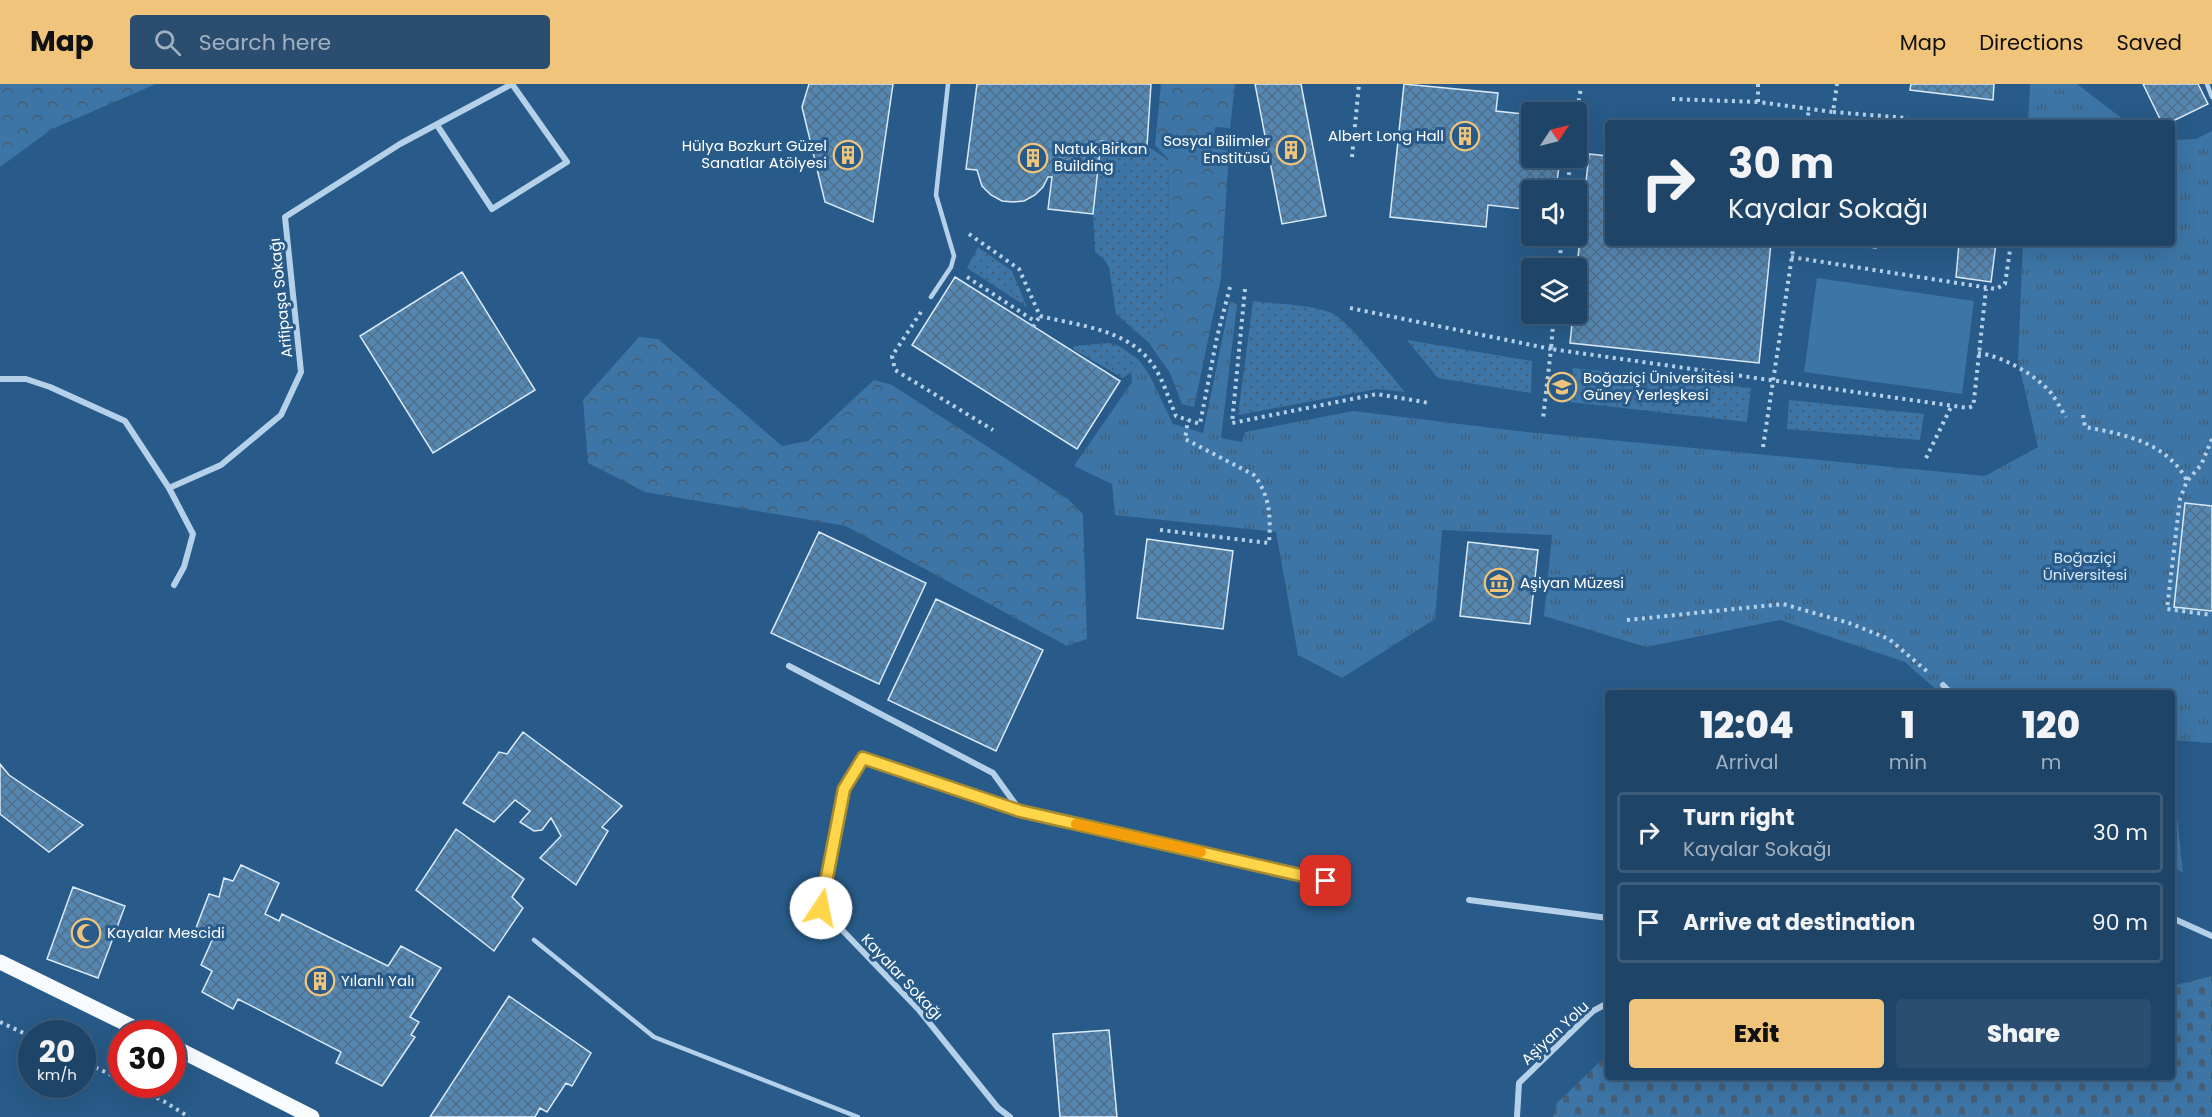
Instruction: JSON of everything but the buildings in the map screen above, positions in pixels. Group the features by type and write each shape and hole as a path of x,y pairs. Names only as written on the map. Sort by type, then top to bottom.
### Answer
{"main road":[{"path":"0,962 118,1020"},
{"path":"186,1053 312,1117"}],"street":[{"name":"Arifipaşa Sokağı","path":"169,488 221,465 281,415 301,372 285,217 400,144 512,84 567,162 492,209 437,125"},
{"path":"0,379 26,379 50,387 125,421 169,488 193,534 184,567 174,585"},
{"path":"789,666 993,773 1020,811"},
{"path":"1943,685 1949,690"},
{"name":"Kayalar Sokağı","path":"1010,1117 998,1108 919,1010 821,908 844,789 863,758 1020,811 1326,881"},
{"path":"1469,900 1605,918"},
{"path":"2175,919 2212,936"},
{"name":"Aşiyan Yolu","path":"1517,1117 1519,1083 1593,1011 1605,1005"}],"lane":[{"path":"931,297 951,267 954,256 936,195 948,84"},
{"path":"2207,84 2212,97"},
{"path":"534,940 654,1037 858,1117"}],"path":[{"path":"1352,157 1359,84"},
{"path":"1758,84 1758,102"},
{"path":"1833,112 1838,84"},
{"path":"1578,102 1581,88"},
{"path":"1672,99 1758,102 1833,112 1908,118"},
{"path":"1807,120 1809,108"},
{"path":"943,215 1019,269 1040,316"},
{"path":"1763,447 1793,246"},
{"path":"1791,257 1996,289 2005,284 2011,246"},
{"path":"951,267 1035,324 1040,316"},
{"path":"1040,316 1116,334 1137,346 1154,366 1176,416 1200,424 1217,337 1230,287"},
{"path":"1245,289 1232,423 1377,394 1429,403"},
{"path":"1350,309 1551,349 1968,408 1973,406 1986,289"},
{"path":"931,297 892,356 895,370 993,430"},
{"path":"1543,418 1553,324"},
{"path":"1978,353 1995,355 2028,375 2050,392 2066,417"},
{"path":"1926,458 1952,405"},
{"path":"2083,415 2085,427 2126,436 2152,445 2181,470 2187,481"},
{"path":"1160,530 1269,543 1271,520 1268,498 1262,484 1254,475 1185,439 1188,420"},
{"path":"2212,440 2201,465 2187,481 2180,499 2167,609 2212,615"},
{"path":"1627,620 1783,604 1849,623 1889,639 1943,685"},
{"path":"0,1022 18,1030"},
{"path":"157,1098 189,1117"}],"green space":[{"path":"0,84 156,84 52,129 0,167"},
{"path":"1161,84 1235,84 1230,128 1215,127 1213,148 1229,151 1221,278 1194,407 1182,404 1170,373 1149,343 1165,318 1167,299 1169,160 1155,145"},
{"path":"2030,84 2077,84 2124,120 2028,120"},
{"name":"Boğaziçi Üniversitesi","path":"2212,131 2212,743 2175,740 2175,690 1937,690 1905,662 1780,620 1646,647 1544,616 1552,535 1442,530 1435,619 1342,678 1298,655 1276,532 1115,515 1112,484 1074,466 1132,382 1131,372 1139,360 1150,376 1173,424 1203,433 1230,301 1237,304 1221,438 1242,442 1245,432 1353,411 1517,431 1985,476 2038,447 2018,361 2023,246 2175,246 2175,140 2196,139"},
{"path":"1101,141 1147,146 1169,160 1165,318 1149,343 1116,314 1109,267 1095,252 1093,214"},
{"path":"978,247 1012,271 1027,307 967,268"},
{"path":"1817,278 1974,301 1962,394 1804,372"},
{"path":"1253,301 1303,306 1332,313 1359,337 1405,392 1377,389 1238,415"},
{"path":"639,337 658,339 782,446 808,441 874,380 892,385 1068,499 1083,514 1087,639 1067,646 846,526 645,492 588,463 583,400"},
{"path":"1407,340 1532,361 1531,393 1438,378"},
{"path":"1109,343 1119,346 1139,360 1131,372 1123,378 1073,349 1074,346"},
{"path":"1573,368 1751,388 1747,422 1570,402"},
{"path":"1789,400 1924,414 1920,440 1787,429"},
{"path":"2175,797 2183,873 2175,867"},
{"path":"2212,976 2212,1117 1553,1117 1557,1103 1605,1057 1605,1080 2175,1080 2175,985"}],"slow traffic":[{"path":"1076,824 1201,852"}],"place":[{"name":"Albert Long Hall","path":"1465,136"},
{"name":"Sosyal Bilimler Enstitüsü","path":"1291,150"},
{"name":"Hülya Bozkurt Güzel Sanatlar Atölyesi","path":"848,155"},
{"name":"Natuk Birkan Building","path":"1033,158"},
{"name":"Boğaziçi Üniversitesi Güney Yerleşkesi","path":"1562,387"},
{"name":"Aşiyan Müzesi","path":"1499,583"},
{"name":"Kayalar Mescidi","path":"86,933"},
{"name":"Yılanlı Yalı","path":"320,981"}],"route":[{"path":"821,908 844,789 863,758 1020,811 1326,881"}]}
